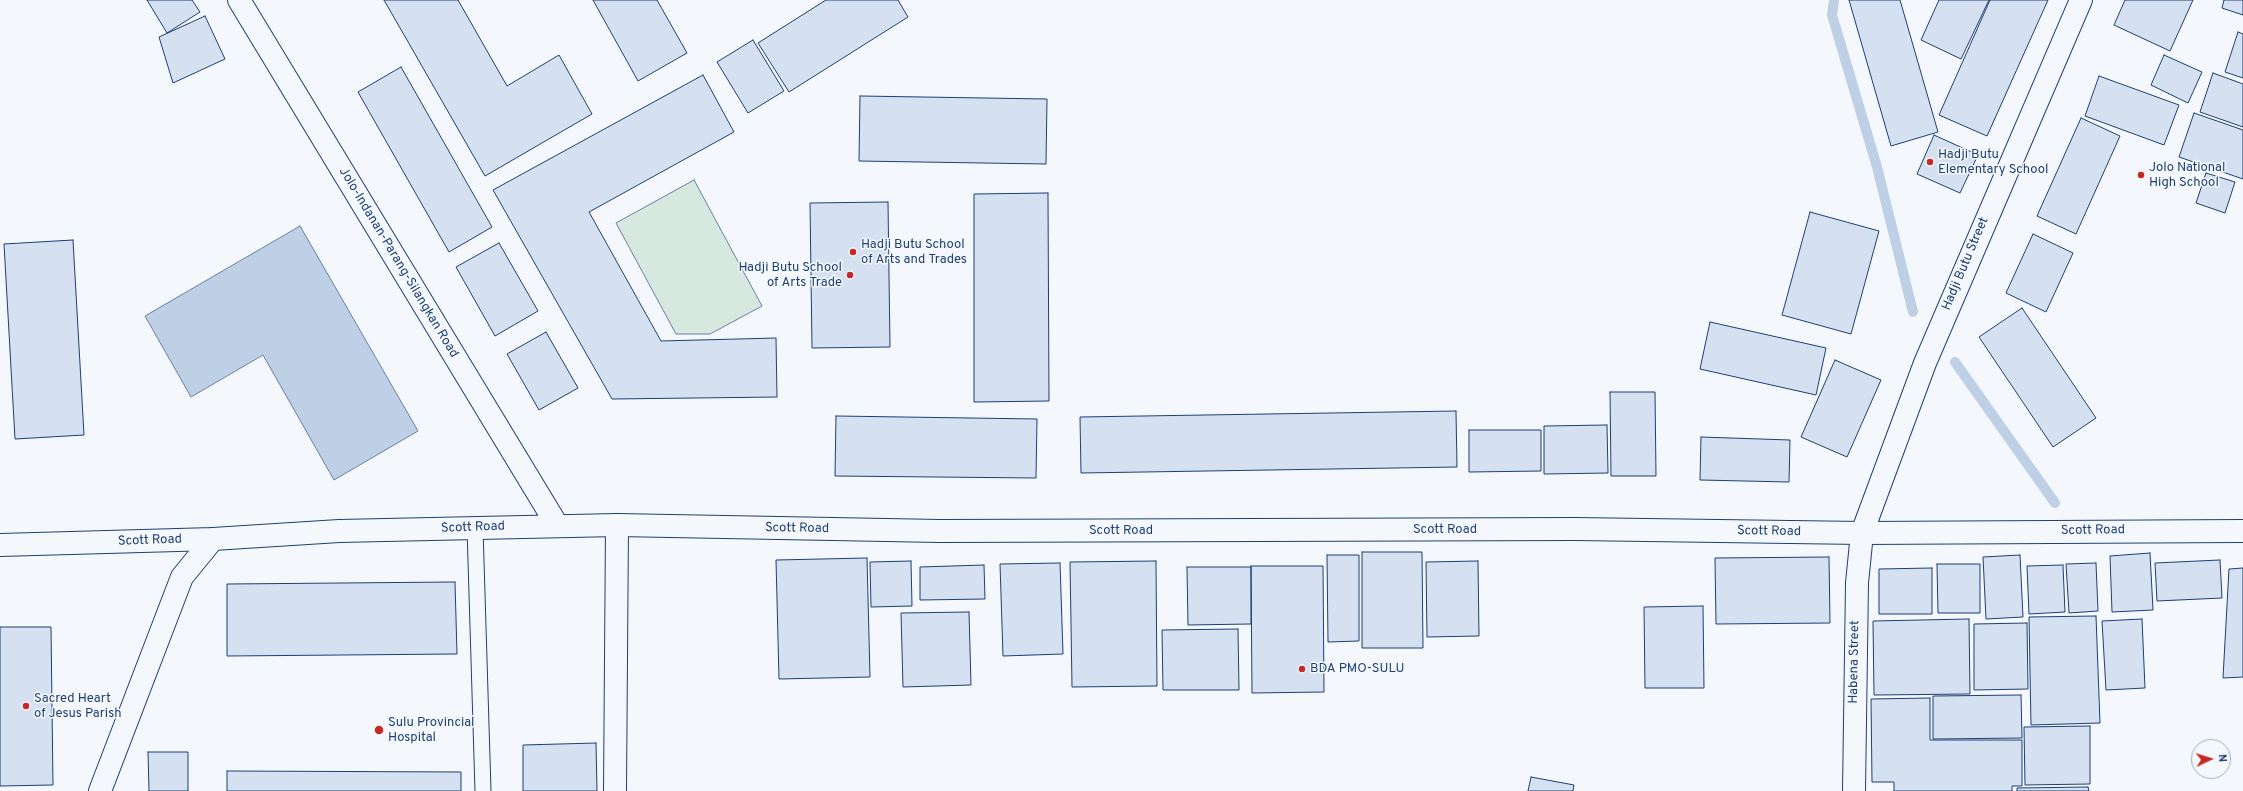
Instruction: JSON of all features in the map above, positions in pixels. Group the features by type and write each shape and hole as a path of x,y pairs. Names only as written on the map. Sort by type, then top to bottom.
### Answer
{"street":[{"name":"Jolo-Indanan-Parang-Silangkan Road","path":"239,0 556,525"},
{"name":"Hadji Butu Street","path":"1862,533 1924,363 2081,0"},
{"name":"Scott Road","path":"0,544 213,539 339,531 556,525 940,532 1575,529 1862,533 2243,531"},
{"path":"615,791 617,525"},
{"name":"Habena Street","path":"1854,791 1857,584 1862,533"},
{"path":"100,791 182,578 213,539"}],"lane":[{"path":"475,528 483,791"}],"shaded area":[{"path":"694,180 762,306 710,334 676,334 616,223"}],"water":[{"path":"300,226 418,431 334,480 263,355 191,397 145,316"}],"building":[{"path":"147,0 192,0 200,12 167,33"},
{"path":"384,0 458,0 507,86 559,55 592,114 485,176"},
{"path":"593,0 657,0 687,53 638,81"},
{"path":"826,0 898,0 908,17 789,92 758,43"},
{"path":"1849,0 1900,0 1938,132 1891,146"},
{"path":"1939,0 1989,0 1961,59 1921,40"},
{"path":"1990,0 2048,0 1987,136 1939,115"},
{"path":"2125,0 2193,0 2170,51 2114,25"},
{"path":"2224,0 2243,0 2243,15 2222,8"},
{"path":"205,16 225,59 173,83 159,37"},
{"path":"2238,32 2243,34 2243,78 2225,72"},
{"path":"753,40 784,91 748,113 717,62"},
{"path":"2164,55 2202,72 2188,103 2151,85"},
{"path":"401,67 492,227 449,252 358,92"},
{"path":"2213,73 2243,84 2243,127 2200,112"},
{"path":"703,75 734,132 589,212 661,341 776,338 777,397 612,399 493,190"},
{"path":"2099,76 2179,105 2164,145 2085,116"},
{"path":"860,96 1047,99 1046,164 859,161"},
{"path":"2194,113 2243,130 2243,179 2179,157"},
{"path":"2081,118 2120,136 2076,234 2037,216"},
{"path":"1934,135 1978,155 1960,193 1917,174"},
{"path":"2206,173 2235,182 2225,213 2196,203"},
{"path":"1048,193 1049,401 974,402 974,194"},
{"name":"Hadji Butu School of Arts Trade","path":"888,202 890,347 812,348 810,203"},
{"path":"1810,212 1879,231 1851,334 1782,315"},
{"path":"2033,234 2073,253 2046,312 2006,293"},
{"path":"73,240 84,435 15,439 4,244"},
{"path":"499,243 538,311 495,336 456,267"},
{"path":"2022,308 2096,418 2053,447 1979,337"},
{"path":"1710,322 1826,348 1816,395 1700,369"},
{"path":"546,332 578,388 539,410 507,354"},
{"path":"1835,360 1881,380 1847,457 1801,437"},
{"path":"1610,392 1655,392 1656,476 1611,476"},
{"path":"1456,411 1457,467 1081,473 1080,417"},
{"path":"836,416 1037,419 1036,478 835,476"},
{"path":"1607,425 1608,473 1544,474 1544,426"},
{"path":"1469,430 1541,430 1541,471 1469,472"},
{"path":"1701,437 1790,440 1789,482 1700,480"},
{"path":"1362,552 1422,552 1423,648 1362,648"},
{"path":"2150,553 2153,610 2112,612 2110,556"},
{"path":"1327,555 1359,555 1359,641 1328,642"},
{"path":"2020,555 2023,617 1986,619 1983,557"},
{"path":"1829,557 1830,623 1716,624 1715,558"},
{"path":"867,558 870,677 779,679 776,560"},
{"path":"2220,560 2222,598 2157,601 2155,563"},
{"path":"911,561 912,606 871,607 870,562"},
{"path":"1156,561 1157,686 1072,687 1070,562"},
{"path":"1478,561 1479,636 1427,637 1426,562"},
{"path":"1060,563 1063,654 1003,656 1000,564"},
{"path":"2096,563 2098,611 2069,613 2066,564"},
{"path":"1937,564 1980,564 1980,613 1938,613"},
{"path":"984,565 985,599 920,600 920,567"},
{"path":"2063,565 2065,612 2029,614 2027,566"},
{"path":"1251,566 1323,566 1324,692 1252,693"},
{"path":"1187,567 1251,567 1251,624 1188,625"},
{"path":"1932,568 1932,614 1879,614 1879,569"},
{"path":"2243,568 2243,677 2223,678 2229,569"},
{"path":"455,582 457,654 227,656 227,584"},
{"path":"1703,606 1704,688 1645,688 1644,607"},
{"path":"969,612 971,685 903,687 901,613"},
{"path":"2096,616 2100,723 2031,725 2029,617"},
{"path":"1969,619 1970,694 1874,695 1873,621"},
{"path":"2142,619 2145,688 2106,690 2102,621"},
{"path":"2027,623 2028,689 1974,690 1974,624"},
{"name":"Sacred Heart of Jesus Parish","path":"0,627 51,627 53,785 0,786"},
{"path":"1238,629 1239,690 1163,690 1162,630"},
{"path":"2021,695 2022,738 1933,739 1933,696"},
{"path":"1930,698 1930,740 2022,740 2022,786 2012,786 2012,791 1894,791 1894,782 1872,782 1871,699"},
{"path":"2090,726 2090,784 2025,785 2024,727"},
{"path":"596,743 597,791 523,791 523,745"},
{"path":"148,752 188,752 188,791 149,791"},
{"name":"Sulu Provincial Hospital","path":"227,771 461,772 461,791 227,791"},
{"path":"1531,777 1574,785 1573,791 1528,791"},
{"path":"2088,787 2089,791 2017,791 2017,788"}],"waterway":[{"path":"1834,0 1832,15 1877,167 1913,312"},
{"path":"1955,362 2055,503"}],"place":[{"name":"Hadji Butu Elementary School","path":"1930,162"},
{"name":"Jolo National High School","path":"2141,175"},
{"name":"Hadji Butu School of Arts and Trades","path":"853,252"},
{"name":"Hadji Butu School of Arts Trade","path":"850,275"},
{"name":"BDA PMO-SULU","path":"1302,669"},
{"name":"Sacred Heart of Jesus Parish","path":"26,706"},
{"name":"Sulu Provincial Hospital","path":"379,730"}]}
